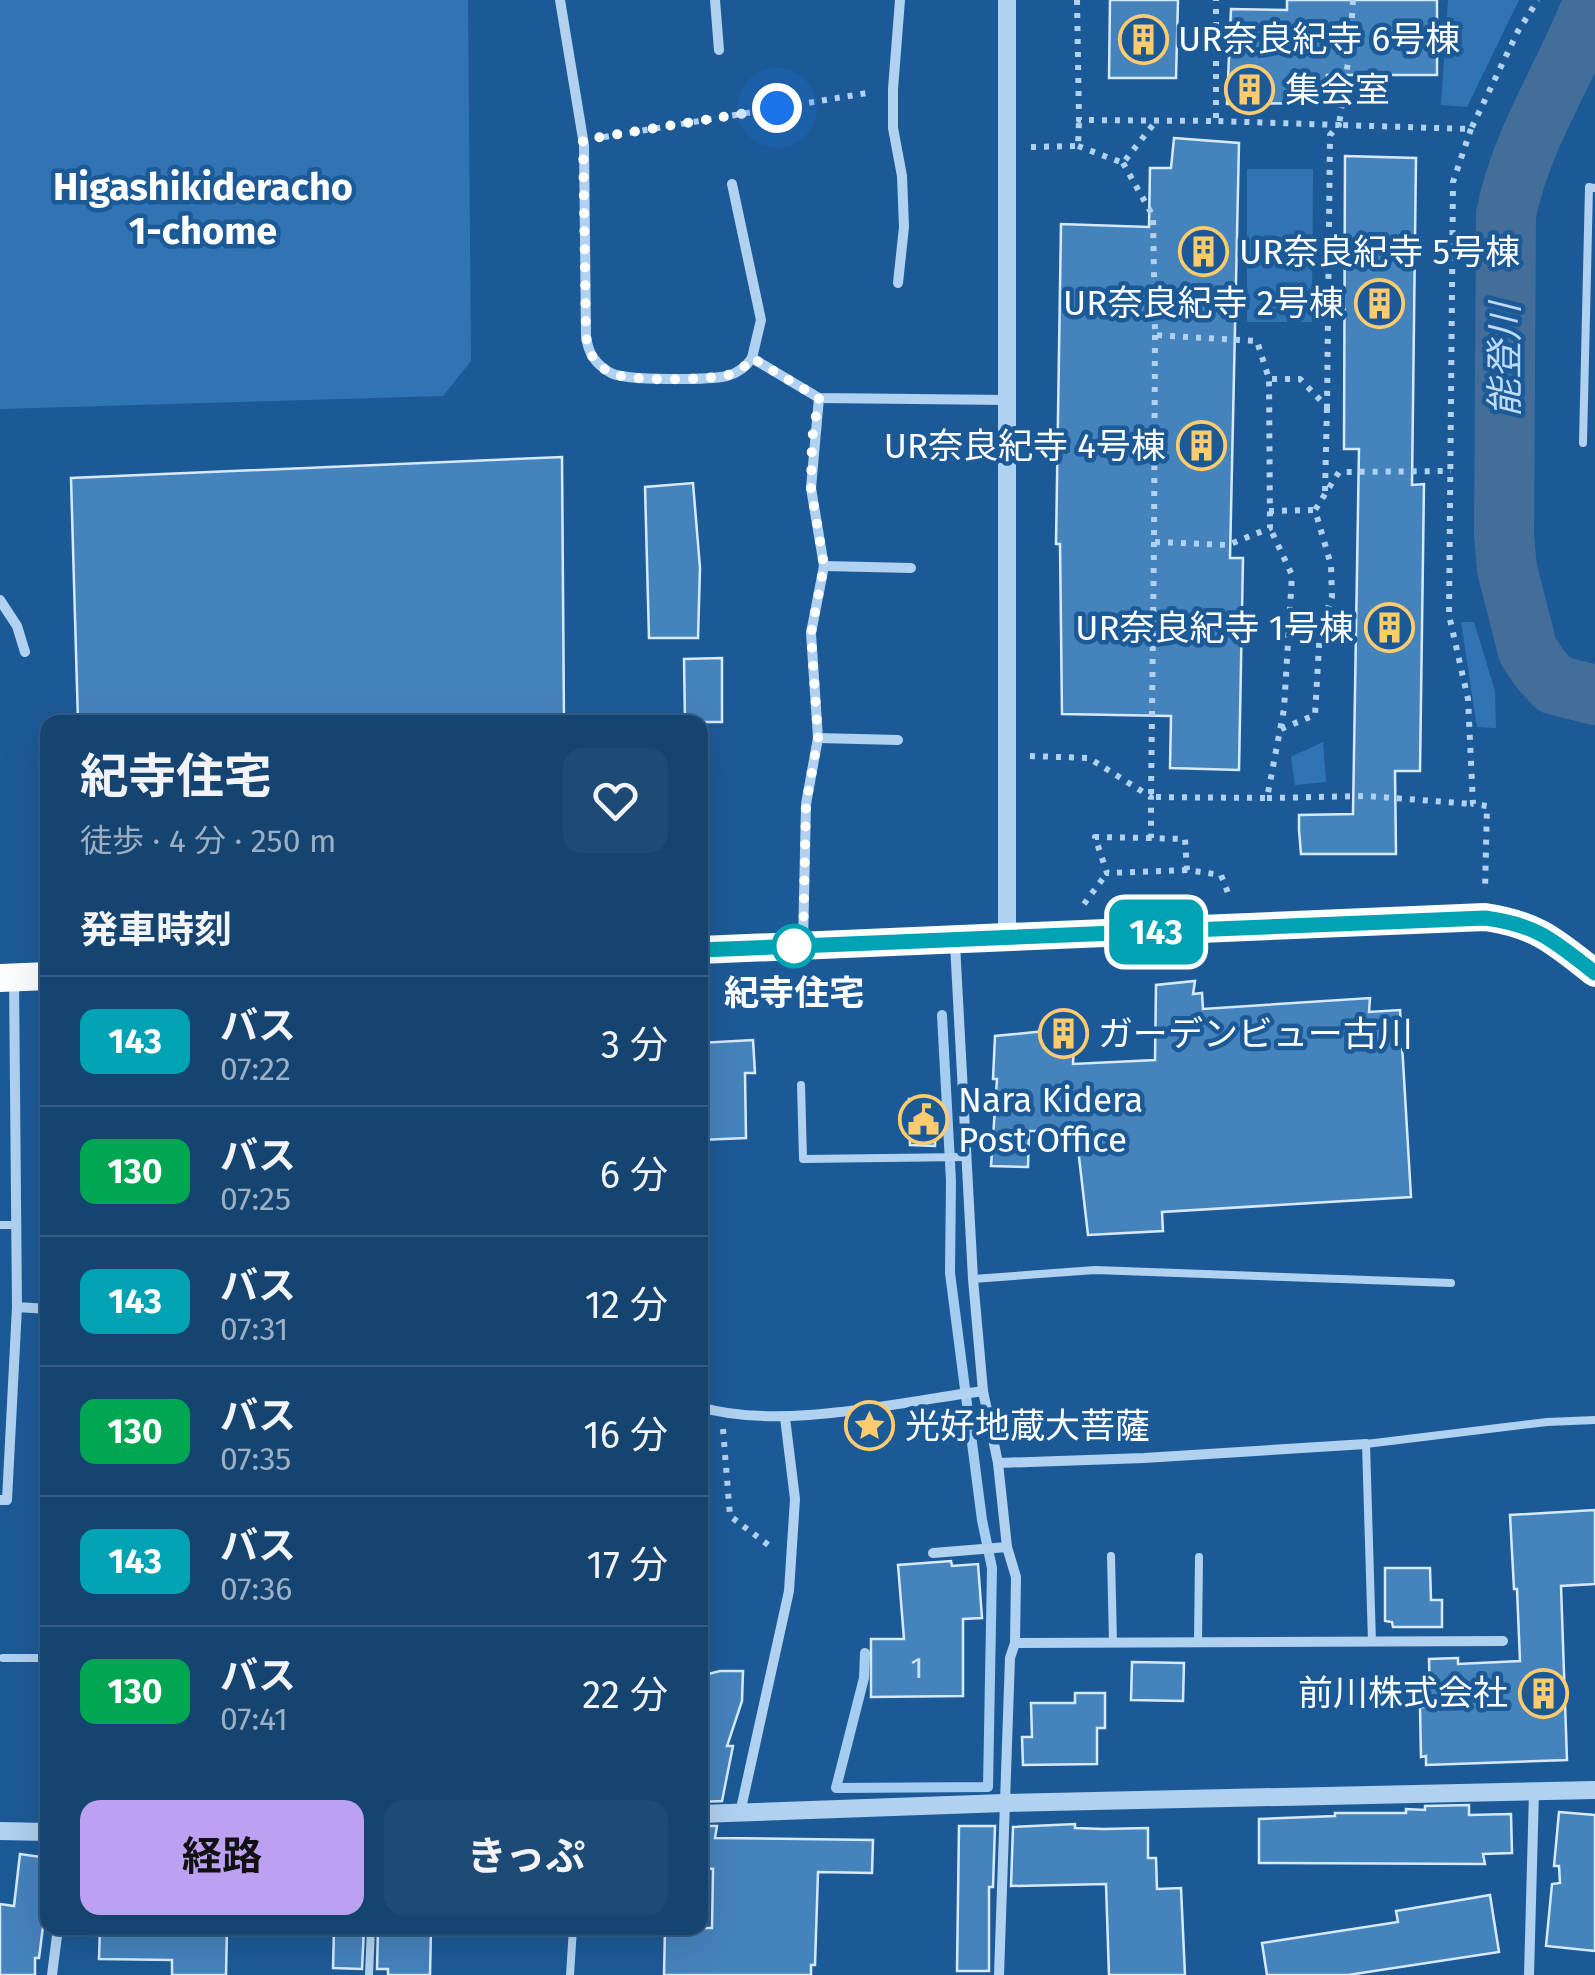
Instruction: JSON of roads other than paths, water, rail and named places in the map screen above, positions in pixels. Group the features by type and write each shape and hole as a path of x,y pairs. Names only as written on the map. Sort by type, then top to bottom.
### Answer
{"highway":[{"path":"708,950 1485,918 1518,922 1547,935 1595,973"},
{"path":"7,977 40,976"}],"street":[{"path":"560,0 583,140 588,351 614,375 724,376 740,370 752,358 761,320 732,184"},
{"path":"716,0 719,50"},
{"path":"898,283 904,227 902,176 893,128 893,89 900,0"},
{"path":"1007,0 1007,937"},
{"path":"752,358 819,398 1008,400"},
{"path":"803,946 806,804 818,738 811,633 824,566 811,488 812,439 819,398"},
{"path":"824,566 912,568"},
{"path":"0,600 26,652"},
{"path":"818,738 898,740"},
{"path":"955,938 973,1279 983,1390 998,1464 1007,1547 1016,1577 1000,1975"},
{"path":"0,1500 7,1500 17,1307 7,977"},
{"path":"17,1307 40,1308"},
{"path":"708,1409 785,1418 983,1390"},
{"path":"740,1813 789,1591 795,1498 785,1418"},
{"path":"998,1464 1366,1444"},
{"path":"933,1553 1007,1547"},
{"path":"1015,1643 1503,1641"},
{"path":"1529,1975 1534,1789"},
{"path":"708,1814 1595,1790"},
{"path":"0,1831 40,1832"},
{"path":"52,1975 57,1935"}],"lane":[{"path":"1583,443 1590,187 1595,188"},
{"path":"801,1085 803,1159 966,1157"},
{"path":"0,1225 16,1225"},
{"path":"973,1279 1096,1270 1451,1283"},
{"path":"1372,1642 1366,1444 1595,1420"},
{"path":"1111,1556 1113,1642"},
{"path":"1198,1642 1199,1557"},
{"path":"3,1658 40,1658"},
{"path":"369,1975 370,1935"},
{"path":"570,1975 573,1935"}],"waterway":[{"name":"能登川","path":"1594,0 1533,132 1506,215 1504,535 1507,569 1528,651 1555,685 1595,695"},
{"path":"865,1653 864,1678 836,1788 988,1787 992,1568 982,1520 950,1273 951,1181 942,1015"}],"place":[{"name":"UR奈良紀寺 6号棟","path":"1143,39"},
{"name":"集会室","path":"1250,90"},
{"name":"UR奈良紀寺 5号棟","path":"1204,252"},
{"name":"UR奈良紀寺 2号棟","path":"1379,303"},
{"name":"UR奈良紀寺 4号棟","path":"1201,446"},
{"name":"UR奈良紀寺 1号棟","path":"1389,628"},
{"name":"紀寺住宅","path":"794,946"},
{"name":"ガーデンビュー古川","path":"1063,1034"},
{"name":"Nara Kidera Post Office","path":"923,1120"},
{"name":"光好地蔵大菩薩","path":"870,1426"},
{"name":"前川株式会社","path":"1543,1693"}],"district":[{"name":"Higashikideracho 1-chome","path":"203,208"}]}
